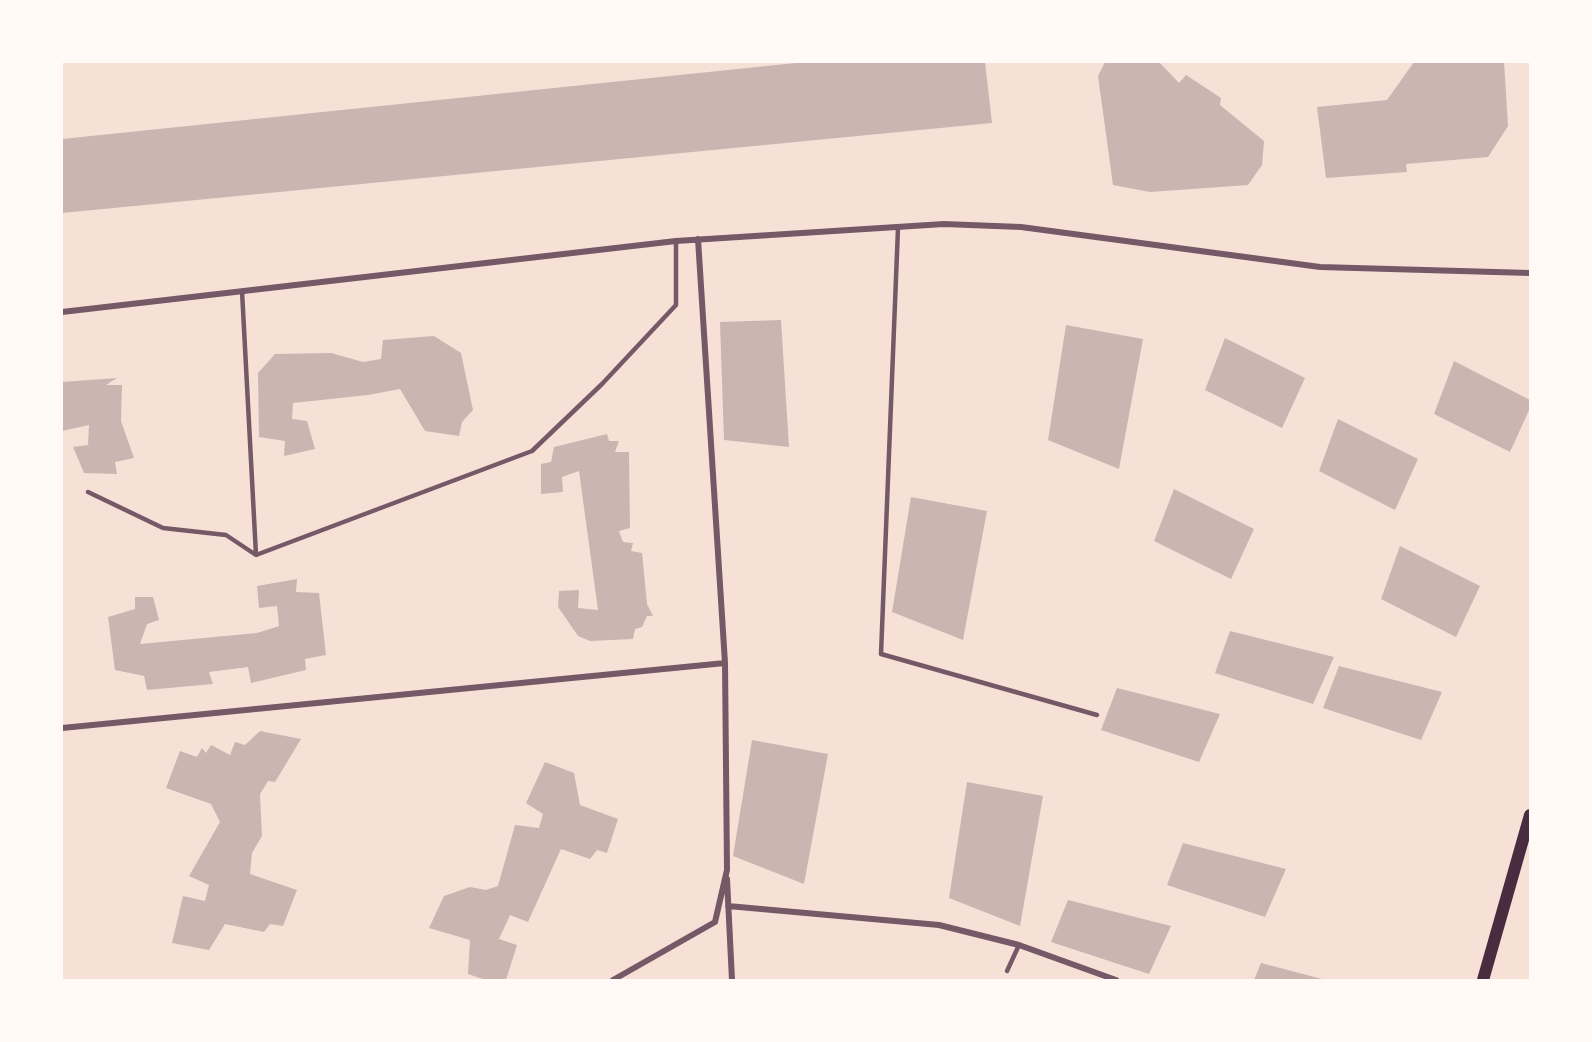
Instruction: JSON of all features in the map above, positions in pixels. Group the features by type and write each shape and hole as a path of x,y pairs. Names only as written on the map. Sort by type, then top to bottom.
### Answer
{"main road":[{"path":"1483,981 1530,815"}],"street":[{"path":"62,312 676,241 944,224 1021,227 1320,267 1530,273"},
{"path":"698,239 725,663 727,870 732,981"},
{"path":"62,728 725,663"},
{"path":"613,981 715,922 727,870"},
{"path":"728,906 939,925 1019,945 1116,981"}],"lane":[{"path":"898,228 881,654 1097,715"},
{"path":"256,555 532,451 602,384 676,305 676,241"},
{"path":"242,291 256,555"},
{"path":"88,492 163,528 226,535 256,555"},
{"path":"1007,971 1019,945"}],"building":[{"path":"805,62 985,62 992,123 62,213 62,139"},
{"path":"1105,62 1159,62 1179,83 1186,75 1221,98 1220,105 1264,141 1262,165 1248,185 1150,192 1113,185 1098,76"},
{"path":"1414,62 1504,62 1508,126 1488,157 1406,164 1407,172 1326,178 1317,107 1387,100"},
{"path":"781,320 789,447 724,440 720,322"},
{"path":"1066,325 1143,339 1119,469 1048,440"},
{"path":"434,336 461,353 473,410 462,422 459,436 425,431 400,389 293,403 292,419 307,421 315,449 284,456 285,441 259,437 258,373 275,354 331,353 363,362 381,359 383,340"},
{"path":"1225,338 1305,378 1282,428 1205,390"},
{"path":"1454,361 1530,400 1530,408 1510,452 1434,414"},
{"path":"117,378 106,385 122,385 121,421 134,458 115,462 117,474 84,473 73,447 88,445 89,425 62,431 62,382"},
{"path":"1338,419 1418,459 1395,510 1319,471"},
{"path":"607,434 609,441 619,441 615,452 629,452 630,528 619,531 623,542 633,543 631,551 642,553 647,604 653,616 647,616 642,627 635,629 633,639 590,641 578,636 558,607 559,591 579,590 578,608 598,610 579,471 562,477 563,492 541,494 541,464 551,462 554,447"},
{"path":"1174,489 1254,529 1231,579 1154,541"},
{"path":"911,497 987,511 963,640 892,612"},
{"path":"1400,546 1480,586 1456,637 1381,599"},
{"path":"297,579 296,592 319,593 326,655 305,659 306,670 251,683 248,667 209,672 213,684 147,690 144,676 115,670 108,617 135,609 135,597 153,597 159,620 147,624 140,644 257,633 279,626 277,606 259,608 257,586"},
{"path":"1230,631 1334,657 1313,704 1215,673"},
{"path":"1339,666 1442,692 1421,740 1323,708"},
{"path":"1117,688 1220,714 1199,762 1101,730"},
{"path":"260,731 301,739 275,782 268,781 260,794 262,836 252,853 250,874 297,890 283,926 270,924 264,932 225,924 209,950 172,943 183,896 205,901 209,885 189,876 220,822 211,804 166,788 180,751 197,757 202,748 206,753 211,745 230,755 235,742 245,745"},
{"path":"752,740 828,754 804,884 733,856"},
{"path":"545,762 574,773 580,805 618,819 607,853 597,850 590,859 561,849 528,922 510,915 499,939 517,945 506,980 486,980 468,974 470,940 429,928 444,896 470,887 486,890 498,886 515,825 539,828 543,814 526,803"},
{"path":"967,782 1043,796 1020,926 949,898"},
{"path":"1183,843 1286,869 1265,917 1167,885"},
{"path":"1068,900 1171,926 1149,974 1051,942"},
{"path":"1261,963 1326,980 1254,980"}]}
